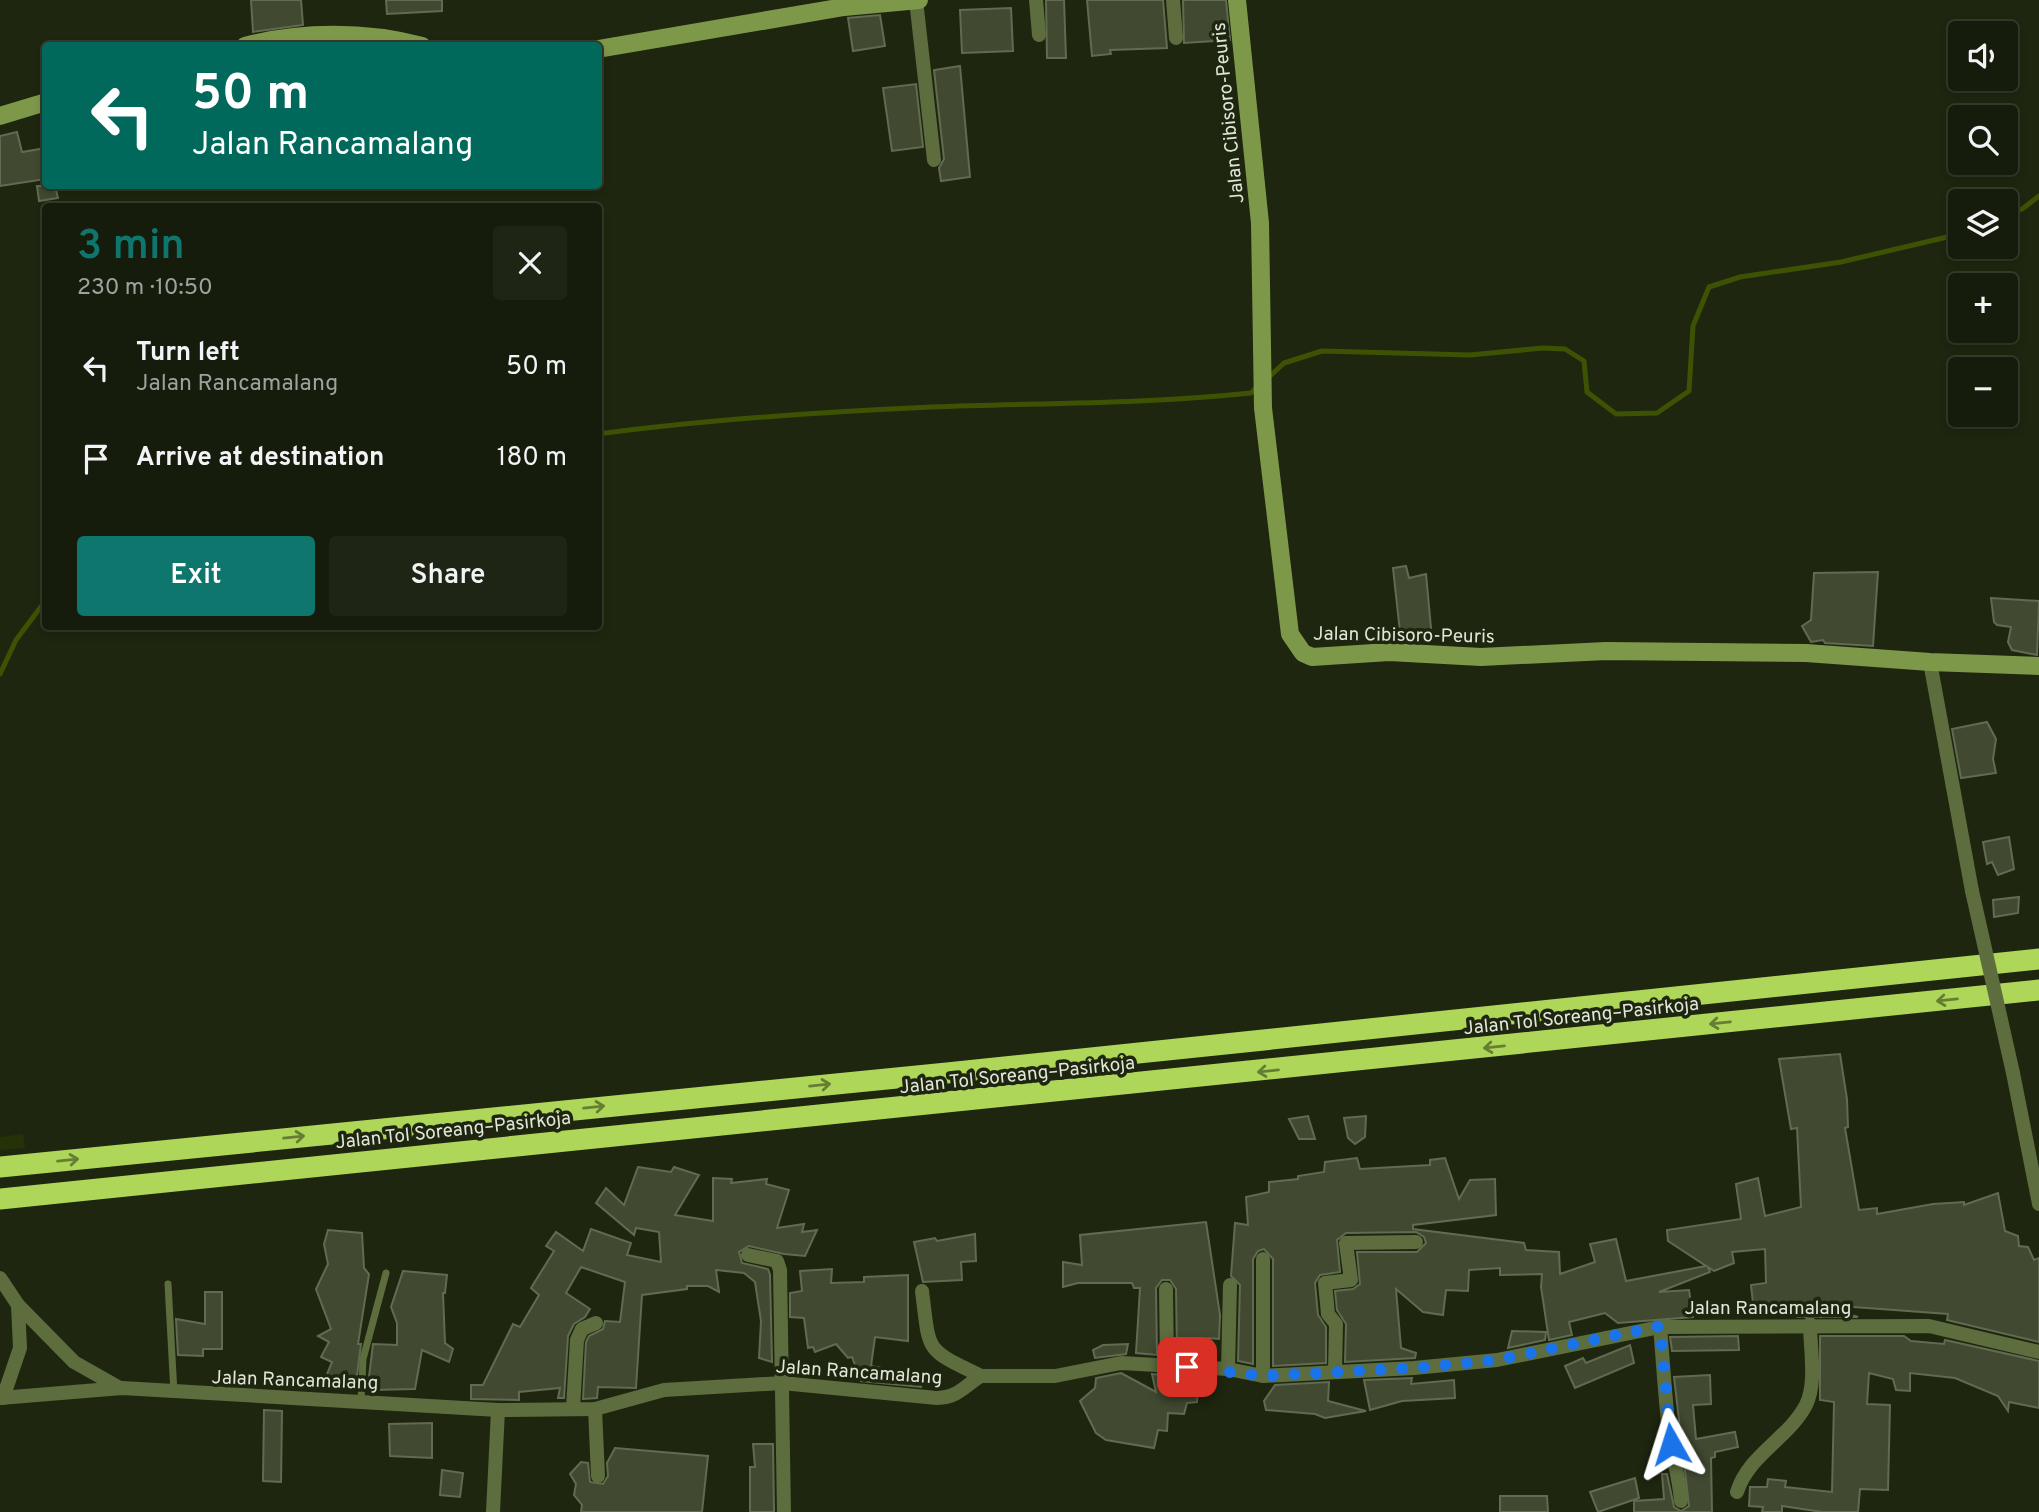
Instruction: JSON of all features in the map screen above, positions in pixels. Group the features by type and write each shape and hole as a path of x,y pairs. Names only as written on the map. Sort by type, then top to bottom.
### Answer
{"highway":[{"name":"Jalan Tol Soreang–Pasirkoja","path":"0,1167 2039,959"},
{"name":"Jalan Tol Soreang–Pasirkoja","path":"0,1199 2039,990"}],"street":[{"path":"602,48 844,7 918,0 934,160"},
{"path":"1036,0 1039,35"},
{"path":"1173,0 1176,38"},
{"name":"Jalan Cibisoro-Peuris","path":"1237,0 1260,223 1263,408 1290,634 1303,653 1312,657 1389,652 1481,657 1606,651 1793,653 2039,666"},
{"path":"265,42 296,36 400,38 411,42"},
{"path":"0,117 42,104"},
{"path":"1930,662 1972,891 2039,1204"},
{"path":"1335,1371 1336,1324 1328,1314 1325,1283 1351,1280 1346,1243 1416,1242"},
{"path":"748,1255 777,1261 779,1265 784,1512"},
{"path":"1262,1259 1263,1376"},
{"path":"0,1278 18,1305 74,1362 122,1388"},
{"path":"1228,1369 1230,1286"},
{"path":"1166,1289 1167,1365"},
{"path":"922,1291 931,1347 938,1355 976,1380"},
{"path":"1,1398 20,1348 18,1305"},
{"path":"573,1408 579,1335 596,1323"},
{"path":"1737,1492 1742,1473 1787,1431 1807,1404 1811,1387 1810,1324"},
{"path":"1660,1326 1669,1430 1673,1459 1679,1469 1681,1502"},
{"name":"Jalan Rancamalang","path":"1,1398 122,1388 174,1394 361,1400 498,1410 595,1409 664,1390 782,1383 937,1398 950,1397 976,1380 1055,1376 1121,1363 1228,1369 1263,1376 1413,1368 1497,1360 1660,1326 1929,1326 2039,1352"},
{"path":"595,1409 598,1476"},
{"path":"493,1512 498,1410"}],"lane":[{"path":"361,1400 363,1359 386,1273"},
{"path":"168,1284 174,1394"}],"green space":[{"path":"23,1134 25,1148 0,1150 0,1137"}],"building":[{"path":"251,0 301,0 303,25 253,32"},
{"path":"386,0 442,0 442,11 387,14"},
{"path":"1046,0 1064,0 1066,58 1047,58"},
{"path":"1087,0 1163,0 1167,48 1110,50 1111,54 1092,56"},
{"path":"1183,0 1226,0 1230,40 1184,43"},
{"path":"1011,8 1013,51 962,53 960,10"},
{"path":"880,15 885,46 853,51 848,18"},
{"path":"960,66 970,177 941,181 939,168 944,159 934,70"},
{"path":"916,84 923,147 892,151 883,88"},
{"path":"17,132 22,152 42,149 42,180 0,186 0,136"},
{"path":"37,186 42,186 42,189 56,189 58,198 39,201"},
{"path":"1406,566 1409,578 1426,574 1432,639 1401,641 1393,568"},
{"path":"1878,572 1873,646 1825,643 1823,640 1811,642 1802,626 1811,620 1814,573"},
{"path":"1991,598 2039,601 2037,655 2012,650 2008,642 2011,627 1994,622"},
{"path":"1987,722 1996,739 1993,759 1996,773 1961,778 1952,729"},
{"path":"2009,837 2014,869 1998,875 1992,862 1987,864 1983,842"},
{"path":"2019,897 2018,913 1994,917 1993,900"},
{"path":"1840,1054 1847,1099 1848,1127 1845,1128 1859,1210 1877,1208 1877,1214 1933,1204 1964,1202 1964,1205 1998,1193 2005,1231 2018,1236 2019,1246 2028,1247 2034,1260 2039,1258 2039,1342 1947,1320 1948,1314 1840,1306 1839,1311 1858,1317 1797,1317 1796,1310 1785,1309 1754,1312 1751,1285 1766,1283 1765,1249 1732,1252 1734,1263 1714,1271 1708,1267 1710,1272 1659,1292 1689,1290 1693,1317 1618,1323 1605,1313 1569,1322 1572,1335 1549,1340 1541,1287 1542,1274 1500,1275 1500,1268 1469,1270 1468,1291 1446,1290 1443,1315 1423,1312 1396,1289 1401,1348 1416,1353 1415,1358 1345,1362 1346,1324 1337,1310 1335,1291 1353,1289 1360,1284 1357,1252 1417,1252 1426,1243 1424,1237 1416,1232 1346,1233 1337,1240 1340,1272 1320,1275 1315,1283 1318,1315 1326,1327 1326,1363 1273,1366 1273,1259 1264,1249 1258,1251 1253,1259 1253,1364 1238,1361 1240,1285 1231,1276 1235,1223 1248,1225 1246,1197 1269,1192 1269,1182 1298,1179 1298,1176 1324,1172 1325,1162 1357,1158 1360,1169 1430,1165 1430,1160 1445,1158 1459,1199 1470,1180 1495,1179 1496,1215 1413,1225 1413,1229 1524,1243 1526,1250 1559,1252 1560,1274 1595,1262 1590,1244 1616,1239 1626,1281 1706,1266 1668,1241 1667,1230 1741,1219 1736,1184 1758,1178 1765,1216 1801,1207 1797,1128 1791,1129 1779,1059"},
{"path":"1308,1116 1315,1139 1299,1139 1289,1119"},
{"path":"1366,1116 1365,1137 1355,1144 1348,1138 1344,1118"},
{"path":"638,1167 671,1172 674,1167 699,1175 675,1215 713,1221 713,1178 732,1179 731,1183 767,1179 766,1184 789,1190 777,1228 804,1224 802,1232 817,1230 805,1256 749,1246 739,1252 742,1263 768,1269 770,1275 772,1362 759,1358 761,1321 755,1282 744,1273 716,1270 719,1292 708,1286 687,1286 687,1289 642,1295 636,1388 598,1387 597,1398 583,1399 586,1342 589,1336 603,1329 605,1321 620,1322 625,1282 581,1267 566,1293 590,1309 585,1317 574,1324 568,1336 564,1398 558,1398 560,1388 519,1392 519,1400 471,1399 471,1385 483,1385 513,1324 520,1327 539,1295 531,1288 554,1251 546,1246 556,1232 583,1251 591,1229 631,1243 627,1255 661,1262 659,1232 636,1228 634,1235 596,1203 606,1188 624,1205"},
{"path":"1206,1222 1220,1315 1219,1339 1208,1338 1208,1353 1202,1352 1201,1358 1177,1356 1176,1289 1170,1280 1162,1280 1156,1288 1157,1355 1136,1353 1140,1288 1134,1288 1132,1283 1078,1283 1063,1287 1063,1262 1082,1265 1080,1235"},
{"path":"328,1230 362,1233 364,1268 369,1274 358,1344 361,1344 356,1383 333,1384 325,1379 332,1362 321,1357 329,1342 318,1336 331,1329 316,1289 328,1264 324,1244"},
{"path":"975,1234 976,1261 961,1262 962,1280 923,1282 914,1242"},
{"path":"832,1269 831,1283 864,1282 864,1277 908,1275 908,1341 875,1337 871,1366 922,1375 921,1387 861,1381 852,1357 848,1358 836,1344 815,1352 813,1347 808,1348 804,1318 790,1317 790,1293 802,1291 800,1271"},
{"path":"403,1271 447,1275 443,1293 445,1343 453,1349 449,1362 422,1350 415,1389 373,1390 368,1385 373,1344 397,1345 397,1323 391,1307"},
{"path":"205,1292 222,1292 222,1349 203,1349 203,1356 178,1355 176,1319 205,1324"},
{"path":"1512,1331 1546,1332 1545,1340 1508,1348"},
{"path":"1738,1336 1739,1350 1672,1351 1670,1337"},
{"path":"1820,1336 1904,1336 1911,1341 1944,1344 1945,1340 2039,1361 2039,1408 2009,1402 2008,1411 1998,1396 1955,1378 1910,1373 1910,1391 1896,1390 1893,1379 1869,1373 1867,1404 1890,1405 1888,1490 1860,1489 1858,1512 1822,1512 1782,1506 1782,1512 1762,1512 1763,1507 1749,1506 1750,1487 1767,1487 1768,1479 1786,1481 1785,1487 1832,1492 1834,1402 1820,1400"},
{"path":"1128,1344 1126,1354 1095,1358 1093,1350 1103,1345"},
{"path":"1630,1345 1634,1363 1575,1388 1565,1366 1583,1358 1586,1363"},
{"path":"1121,1373 1156,1392 1152,1374 1199,1377 1197,1402 1187,1403 1184,1414 1168,1413 1167,1431 1158,1430 1154,1448 1106,1440 1096,1433 1080,1401 1095,1388 1096,1378"},
{"path":"1710,1375 1711,1404 1693,1405 1696,1439 1735,1432 1738,1447 1715,1452 1715,1457 1711,1458 1712,1512 1634,1512 1634,1501 1664,1499 1662,1474 1667,1474 1674,1507 1681,1511 1689,1506 1674,1377"},
{"path":"1412,1378 1411,1384 1454,1380 1455,1398 1402,1401 1370,1410 1364,1380"},
{"path":"1329,1382 1328,1401 1366,1411 1325,1418 1315,1414 1266,1410 1264,1401 1275,1385"},
{"path":"264,1410 282,1411 281,1482 263,1481"},
{"path":"432,1423 432,1458 390,1456 389,1424"},
{"path":"753,1444 773,1444 774,1512 750,1512 750,1467 755,1467"},
{"path":"615,1448 708,1456 702,1512 581,1512 582,1505 574,1495 576,1484 570,1474 581,1462 588,1463 590,1482 603,1484 608,1476 607,1463"},
{"path":"442,1470 463,1473 460,1497 440,1495"},
{"path":"1635,1478 1639,1498 1598,1512 1590,1492"},
{"path":"1500,1496 1547,1496 1548,1512 1500,1512"}],"waterway":[{"path":"2018,211 2039,196"},
{"path":"1267,379 1284,363 1322,351 1470,355 1543,348 1565,349 1584,361 1587,392 1616,414 1657,413 1689,391 1693,326 1709,287 1740,277 1841,262 1948,237"},
{"path":"602,434 723,420 848,411 1211,397 1251,393 1259,385"},
{"path":"0,674 16,640 42,605"}],"route":[{"path":"1187,1367 1228,1369 1263,1376 1413,1368 1497,1360 1660,1326 1671,1444"}]}
